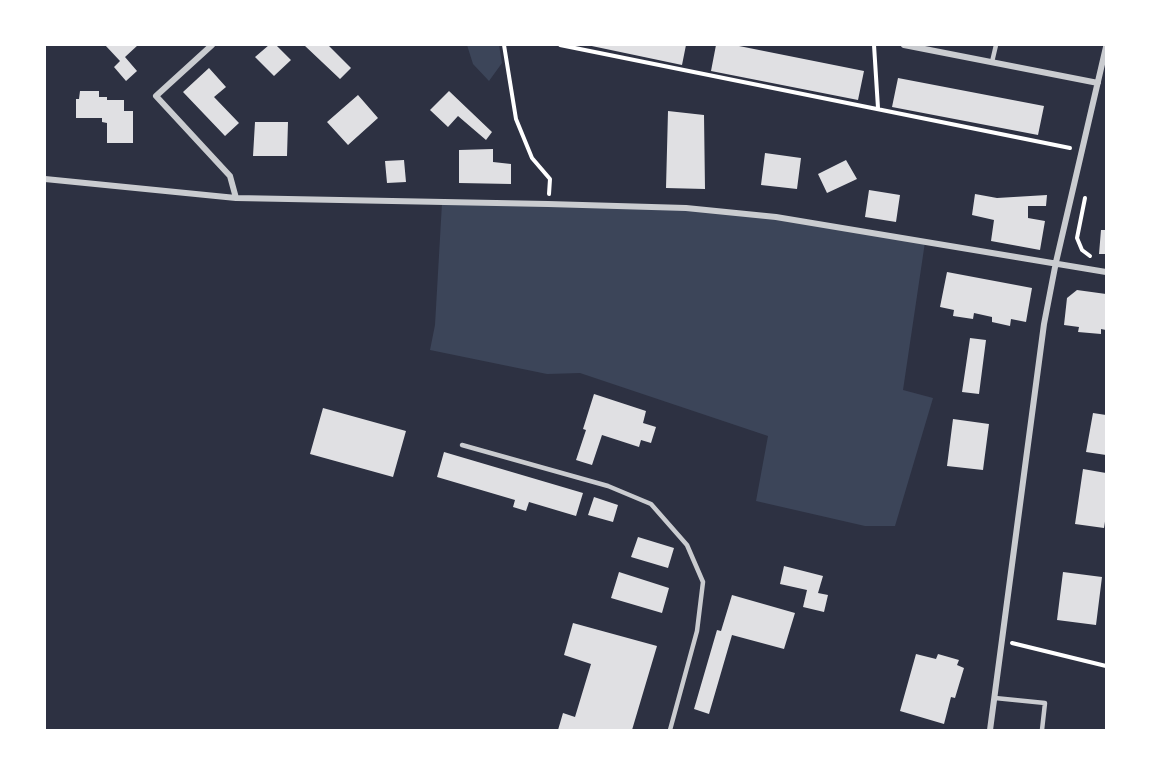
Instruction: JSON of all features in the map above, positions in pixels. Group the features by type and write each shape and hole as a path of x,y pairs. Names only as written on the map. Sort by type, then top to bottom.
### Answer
{"street":[{"path":"212,45 156,96 230,176 236,198"},
{"path":"904,45 1098,83"},
{"path":"990,730 1043,336 1056,262 1106,47"},
{"path":"45,179 236,198 686,208 776,217 1106,272"}],"lane":[{"path":"992,63 996,45"},
{"path":"462,445 608,486 651,504 687,545 703,582 697,631 670,730"},
{"path":"995,698 1045,703 1042,730"}],"path":[{"path":"504,45 516,119 532,158 550,179 548,204"},
{"path":"560,45 1083,150"},
{"path":"874,45 878,108"},
{"path":"1086,195 1077,238 1082,250 1094,257"},
{"path":"1003,641 1106,666"}],"shaded area":[{"path":"467,45 499,45 502,63 489,81 473,64"},
{"path":"442,203 686,209 777,218 925,242 903,390 933,398 895,526 865,526 756,501 768,436 580,373 547,374 430,350 435,325"}],"building":[{"path":"105,45 138,45 125,57 137,71 126,81 114,67 120,61"},
{"path":"269,45 276,45 291,60 274,76 255,57"},
{"path":"304,45 328,45 351,68 340,79"},
{"path":"587,45 686,45 682,65"},
{"path":"716,45 734,45 864,71 858,100 711,71"},
{"path":"209,68 226,87 214,97 239,123 225,136 183,92"},
{"path":"898,78 1044,106 1038,135 892,107"},
{"path":"80,91 99,91 99,97 107,97 107,100 124,100 124,111 133,111 133,143 107,143 107,123 102,122 102,118 76,118 76,99 79,99"},
{"path":"449,91 492,132 486,140 458,116 448,127 430,110"},
{"path":"358,95 378,118 348,145 327,122"},
{"path":"668,111 704,115 705,189 666,188"},
{"path":"255,122 288,122 287,156 253,156"},
{"path":"493,149 493,162 511,164 511,184 459,183 459,150"},
{"path":"765,153 801,158 797,189 761,185"},
{"path":"404,160 406,182 387,183 385,161"},
{"path":"846,160 857,179 827,193 818,174"},
{"path":"869,190 900,195 896,222 865,217"},
{"path":"975,194 997,198 1047,195 1046,206 1028,206 1028,218 1045,221 1040,250 991,241 994,220 972,215"},
{"path":"1101,230 1106,230 1106,254 1099,254"},
{"path":"947,272 1032,288 1026,322 1011,319 1010,326 992,322 992,317 974,313 973,319 953,316 954,310 940,307"},
{"path":"1077,290 1106,294 1106,330 1101,329 1101,334 1078,332 1079,327 1064,325 1067,298"},
{"path":"970,338 986,340 979,394 962,392"},
{"path":"594,394 646,411 643,423 656,427 651,443 641,440 639,447 602,435 592,465 576,460"},
{"path":"323,408 406,431 393,477 310,454"},
{"path":"1093,413 1106,415 1106,455 1086,452"},
{"path":"953,419 989,424 983,470 947,466"},
{"path":"444,452 583,493 576,516 529,502 526,511 513,507 515,500 437,477"},
{"path":"1083,469 1106,473 1104,528 1075,524"},
{"path":"594,497 618,505 613,522 588,515"},
{"path":"638,537 674,548 668,568 631,557"},
{"path":"784,566 823,576 818,593 828,595 824,612 803,607 807,590 780,584"},
{"path":"619,572 669,588 662,613 611,598"},
{"path":"1063,572 1102,577 1096,625 1057,620"},
{"path":"732,595 795,613 784,649 732,635 709,714 694,709 717,630 721,631"},
{"path":"573,623 657,646 632,730 558,730 563,713 575,717 591,664 564,655"},
{"path":"916,654 936,659 938,654 959,660 957,665 964,668 955,698 951,697 944,724 900,711"}]}
